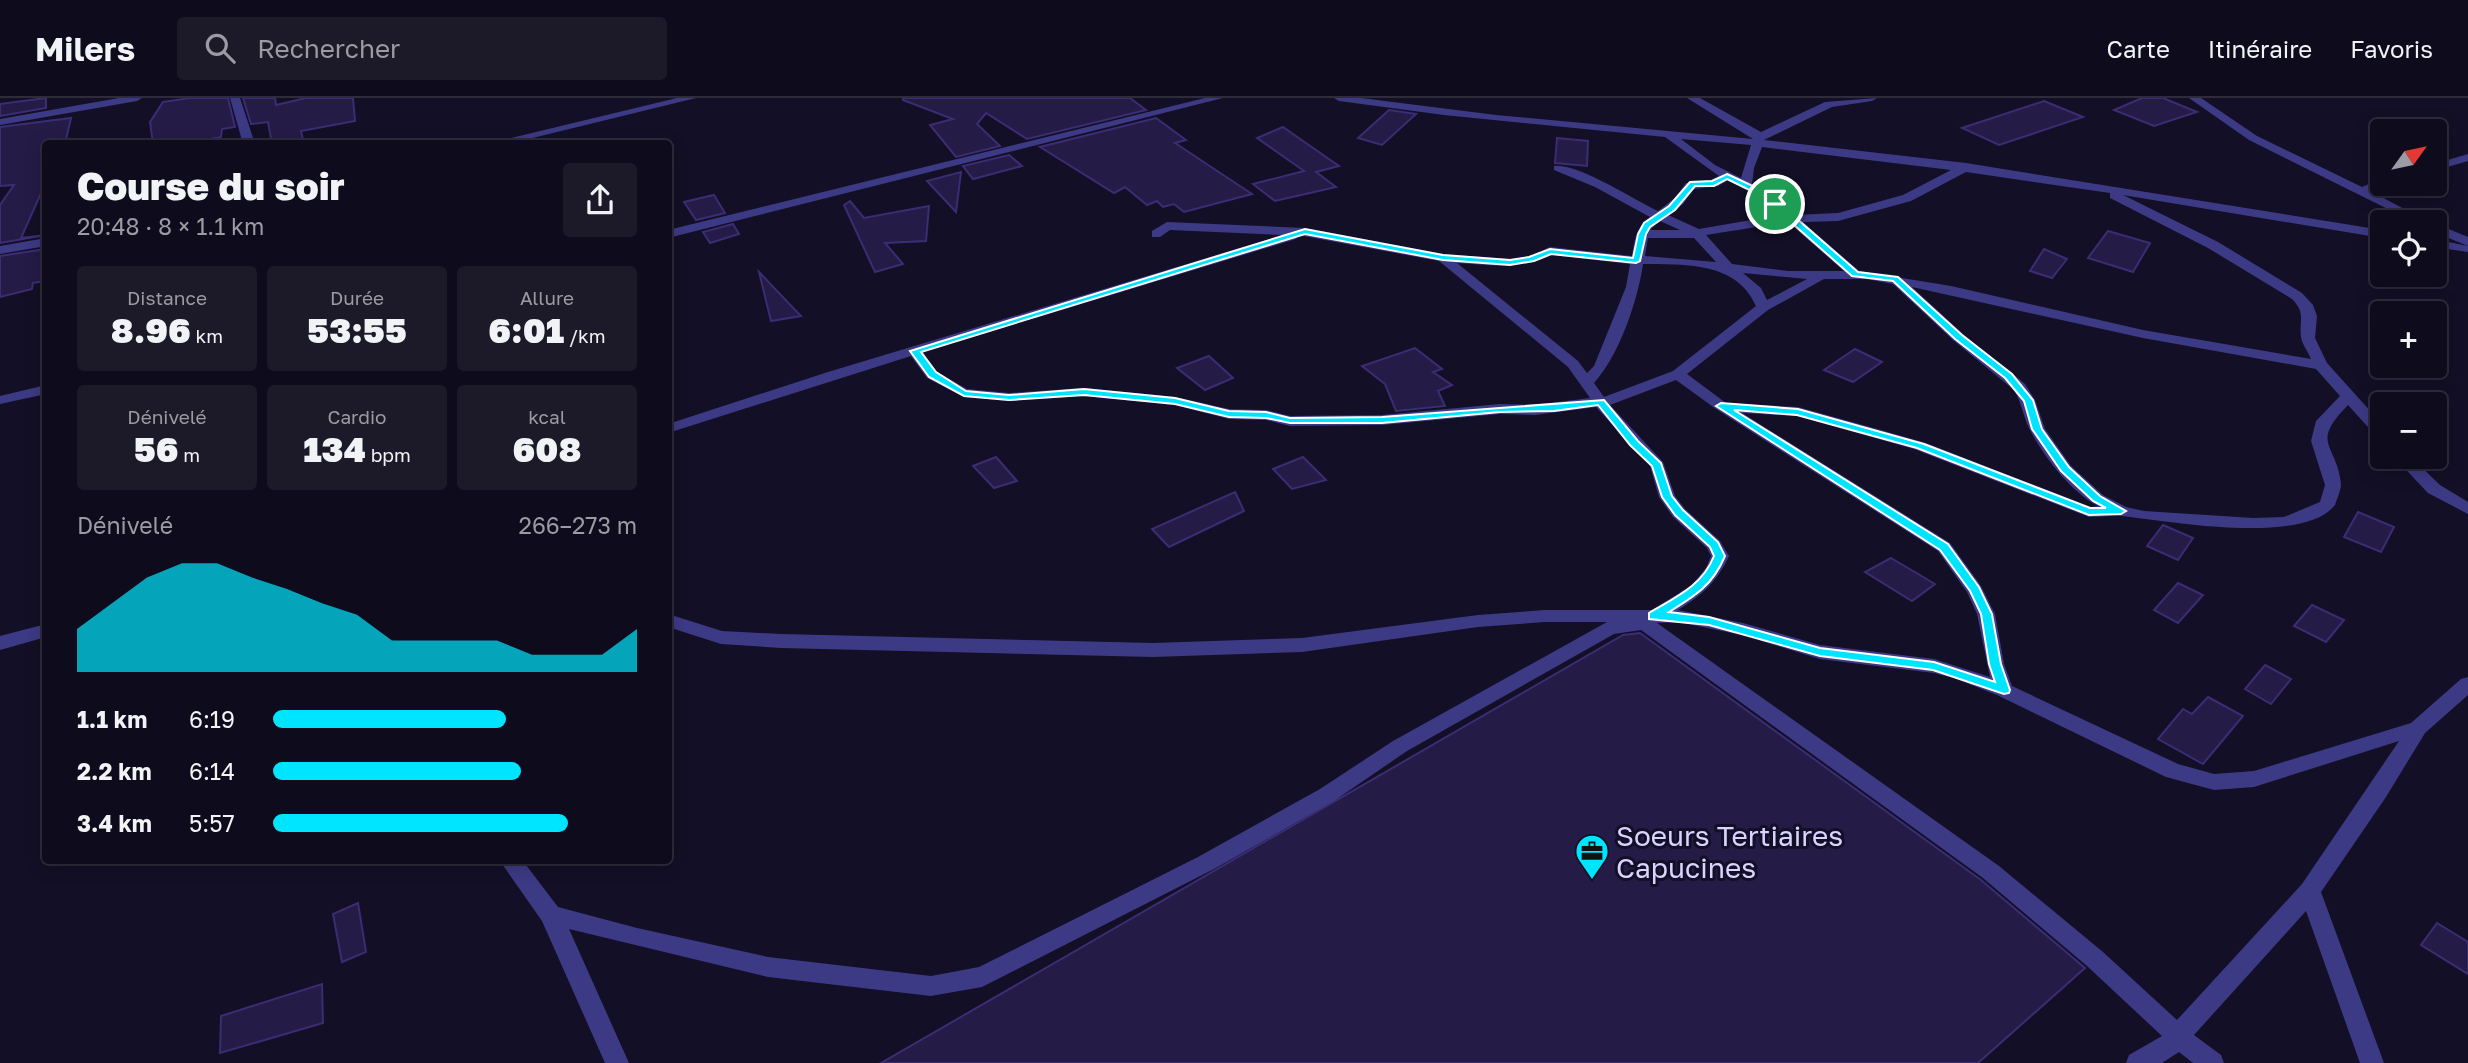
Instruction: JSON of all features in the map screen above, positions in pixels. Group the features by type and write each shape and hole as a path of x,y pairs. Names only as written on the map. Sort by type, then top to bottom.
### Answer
{"street":[{"path":"0,122 137,98"},
{"path":"235,98 248,140"},
{"path":"508,140 691,98"},
{"path":"672,233 1218,98"},
{"path":"1339,98 1496,117 1759,139 2101,187 2370,232"},
{"path":"1692,98 1759,139"},
{"path":"1746,185 1748,168 1759,139 1829,104 1872,98"},
{"path":"2194,98 2253,138 2397,210"},
{"path":"1667,133 1684,148 1727,176 1763,194 1855,274"},
{"path":"2447,164 2468,157"},
{"path":"1642,234 1697,233 1793,218 1838,217 1875,208 1922,191 1966,167"},
{"path":"1558,168 1599,184 1697,233 1726,266 1756,291 1763,307"},
{"path":"1587,382 1601,366 1633,286 1642,234 1647,225 1672,208 1693,184 1714,183 1727,176"},
{"path":"2101,187 2213,245 2297,296 2306,305 2310,316 2308,338 2321,365 2370,421"},
{"path":"2361,193 2370,188"},
{"path":"1156,234 1167,226 1305,232 1443,257 1510,263 1531,260 1550,251 1636,261 1726,266 1823,276 1855,274 1895,279 2143,334 2321,365"},
{"path":"672,428 1305,232"},
{"path":"2447,233 2468,242"},
{"path":"0,250 42,243"},
{"path":"2447,245 2468,249"},
{"path":"551,915 637,938 768,967 932,986 982,977 1206,863 1327,794 1401,746 1610,628 1648,619 1698,589 1713,571 1720,556 1714,545 1679,513 1667,497 1657,465 1634,443 1563,355 1443,257"},
{"path":"915,351 932,374 964,393 1009,397 1084,392 1175,401 1229,414 1266,415 1290,421 1382,420 1544,409 1612,400 1678,373 1763,307 1823,276"},
{"path":"1895,279 1958,337 2014,382 2028,400 2037,429 2065,469 2097,499 2121,511"},
{"path":"1678,373 1721,406 1944,547 1975,590 1986,614 1995,664 2004,690"},
{"path":"0,400 42,390"},
{"path":"1721,406 1810,415 1920,446 2089,512 2121,511 2144,516 2253,523 2285,522 2327,505 2333,485 2319,441 2324,421 2348,397"},
{"path":"2414,469 2434,489 2468,509"},
{"path":"672,621 721,637 769,640 1153,650 1302,645 1478,621 1545,616 1648,619 1678,616 1709,621 1820,652 1934,666 2004,690 2173,771 2214,782 2254,779 2418,728"},
{"path":"1648,619 1991,872 2095,959 2212,1063"},
{"path":"0,643 42,631"},
{"path":"2138,1063 2168,1047 2310,891 2379,791 2418,728 2468,684"},
{"path":"513,864 551,915 617,1063"},
{"path":"2310,891 2372,1063"}],"building":[{"path":"46,98 46,108 0,116 0,104"},
{"path":"190,98 228,98 235,127 222,129 221,137 206,140 152,140 150,122 163,102"},
{"path":"243,98 275,98 276,105 306,98 353,98 355,121 301,131 303,140 271,140 268,122 251,124"},
{"path":"903,98 1130,98 1146,110 1027,139 986,113 977,124 1000,146 956,157 930,125 953,119"},
{"path":"2142,98 2163,98 2197,112 2154,126 2114,110"},
{"path":"2044,101 2083,117 1999,145 1962,128"},
{"path":"1389,110 1416,114 1382,145 1358,138"},
{"path":"71,118 66,140 42,140 42,191 21,238 42,236 0,243 0,205 14,185 0,186 0,127"},
{"path":"1156,118 1186,140 1175,143 1252,194 1184,212 1174,204 1163,207 1157,201 1147,205 1125,187 1114,193 1040,147"},
{"path":"1283,127 1339,166 1316,172 1336,187 1275,201 1253,184 1304,171 1257,138"},
{"path":"1557,138 1588,141 1587,166 1555,163"},
{"path":"1009,155 1022,166 973,179 963,166"},
{"path":"961,172 956,212 927,181"},
{"path":"714,195 725,213 696,220 684,202"},
{"path":"850,201 864,218 929,206 926,241 885,243 903,264 875,272 844,205"},
{"path":"733,224 739,234 710,243 703,232"},
{"path":"2108,231 2150,243 2133,272 2088,258"},
{"path":"2044,249 2067,259 2052,278 2030,271"},
{"path":"42,250 42,282 33,283 32,289 0,297 0,256"},
{"path":"759,272 801,316 771,321"},
{"path":"1415,348 1442,369 1433,372 1452,385 1438,391 1445,406 1396,411 1385,384 1362,366"},
{"path":"1855,349 1882,362 1853,382 1824,370"},
{"path":"1209,356 1233,378 1205,390 1177,368"},
{"path":"996,457 1017,481 994,488 973,466"},
{"path":"1303,457 1326,480 1292,489 1273,469"},
{"path":"1235,492 1244,511 1169,547 1152,529"},
{"path":"2358,512 2394,527 2381,552 2344,537"},
{"path":"2163,525 2193,538 2178,560 2147,546"},
{"path":"1891,558 1935,584 1912,601 1865,572"},
{"path":"2178,583 2203,595 2178,623 2154,610"},
{"path":"2312,605 2344,620 2326,642 2294,626"},
{"name":"Soeurs Tertiaires Capucines","path":"1640,633 1981,880 2085,968 1978,1063 881,1063 1623,635"},
{"path":"2265,665 2291,679 2271,704 2245,689"},
{"path":"2208,697 2243,716 2203,764 2158,739 2183,709 2192,714"},
{"path":"358,903 366,952 342,962 333,914"},
{"path":"2437,923 2468,942 2468,974 2421,945"},
{"path":"322,984 323,1023 220,1053 221,1016"}],"place":[{"name":"Soeurs Tertiaires Capucines","path":"1592,881"}],"route":[{"path":"1727,176 1763,194 1775,204 1855,274 1895,279 1958,337 2009,376 2028,400 2037,429 2065,469 2097,499 2121,511 2089,512 1920,446 1798,412 1721,406 1944,547 1975,590 1986,614 1995,664 2004,690 1958,672 1934,666 1858,659 1820,652 1709,621 1678,616 1653,616 1698,589 1713,571 1720,556 1714,545 1679,513 1667,497 1657,465 1634,443 1601,402 1535,410 1500,410 1382,420 1290,421 1266,415 1229,414 1175,401 1084,392 1009,397 964,393 932,374 915,351 1305,232 1443,257 1510,263 1531,260 1550,251 1636,261 1642,234 1647,225 1672,208 1693,184 1714,183 1727,176"}]}
